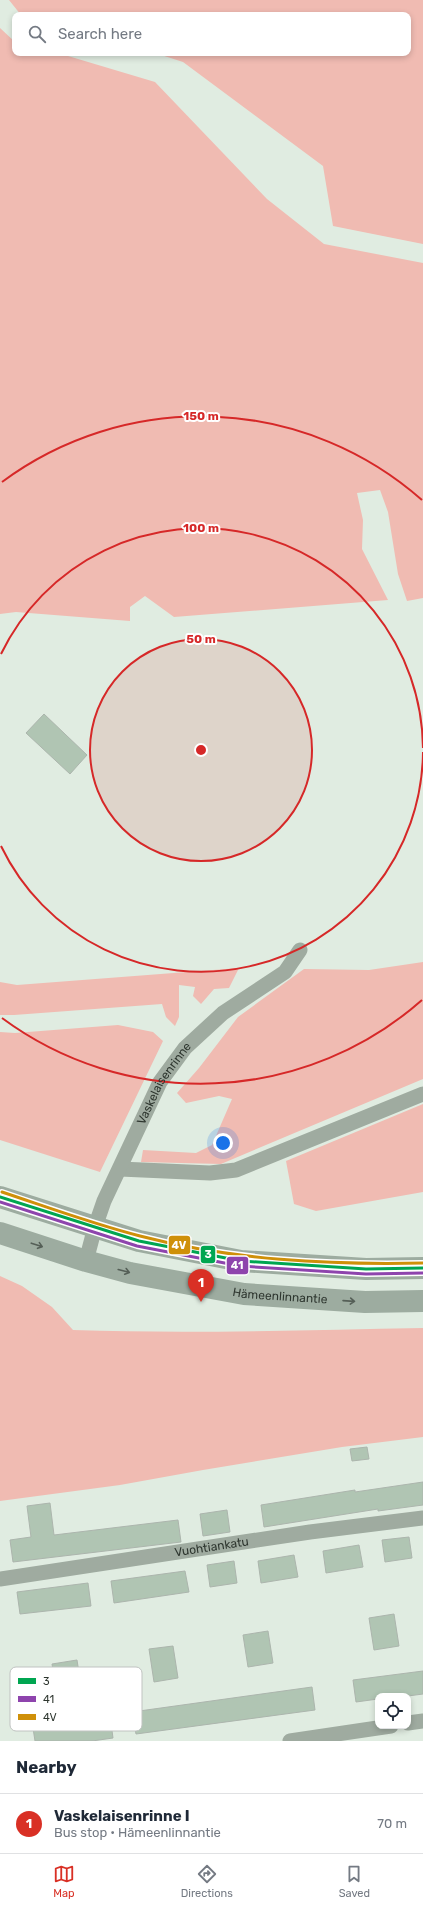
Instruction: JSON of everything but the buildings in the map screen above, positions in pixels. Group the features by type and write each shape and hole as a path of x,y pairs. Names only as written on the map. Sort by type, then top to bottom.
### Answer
{"main road":[{"path":"0,1196 139,1241 241,1261 366,1269 423,1268"},
{"name":"Hämeenlinnantie","path":"0,1233 86,1261 130,1273 244,1294 365,1302 423,1301"}],"street":[{"name":"Vaskelaisenrinne","path":"86,1261 95,1227 108,1192 160,1082 185,1048 222,1013 285,972 300,950"},
{"path":"120,1169 210,1173 236,1170 423,1094"},
{"name":"Vuohtiankatu","path":"0,1578 303,1533 423,1518"},
{"path":"411,1723 423,1721"},
{"path":"290,1741 375,1728"}],"shaded area":[{"path":"9,0 423,0 423,244 333,226 323,166 183,62 164,56 411,56 411,12 19,12"},
{"path":"0,28 12,39 12,56 68,56 155,82 267,199 324,244 423,263 423,598 407,601 398,574 388,512 380,490 357,493 363,520 362,549 388,600 174,617 145,596 130,607 130,621 16,612 0,614"},
{"path":"423,962 423,1079 221,1164 141,1162 143,1150 196,1153 212,1145 232,1099 219,1096 186,1103 177,1093 199,1068 238,1017 304,969 369,970"},
{"path":"239,968 229,988 214,989 201,1004 193,996 195,987 179,985 179,1017 175,1026 166,1017 162,1004 0,1015 0,982 17,985"},
{"path":"118,1025 153,1032 163,1041 100,1172 0,1140 0,1032 15,1033"},
{"path":"423,1104 423,1192 316,1211 294,1204 286,1161"},
{"path":"0,1276 22,1286 52,1307 73,1330 204,1332 423,1328 423,1437 342,1447 120,1485 0,1501"}],"transit line":[{"name":"4V","path":"2,1192 122,1231 210,1251 245,1256 316,1262 423,1263"},
{"name":"3","path":"0,1197 139,1241 241,1261 366,1269 423,1268"},
{"name":"41","path":"0,1202 137,1246 240,1266 366,1274 423,1273"}],"place":[{"name":"Vaskelaisenrinne I","path":"201,1302"}]}
